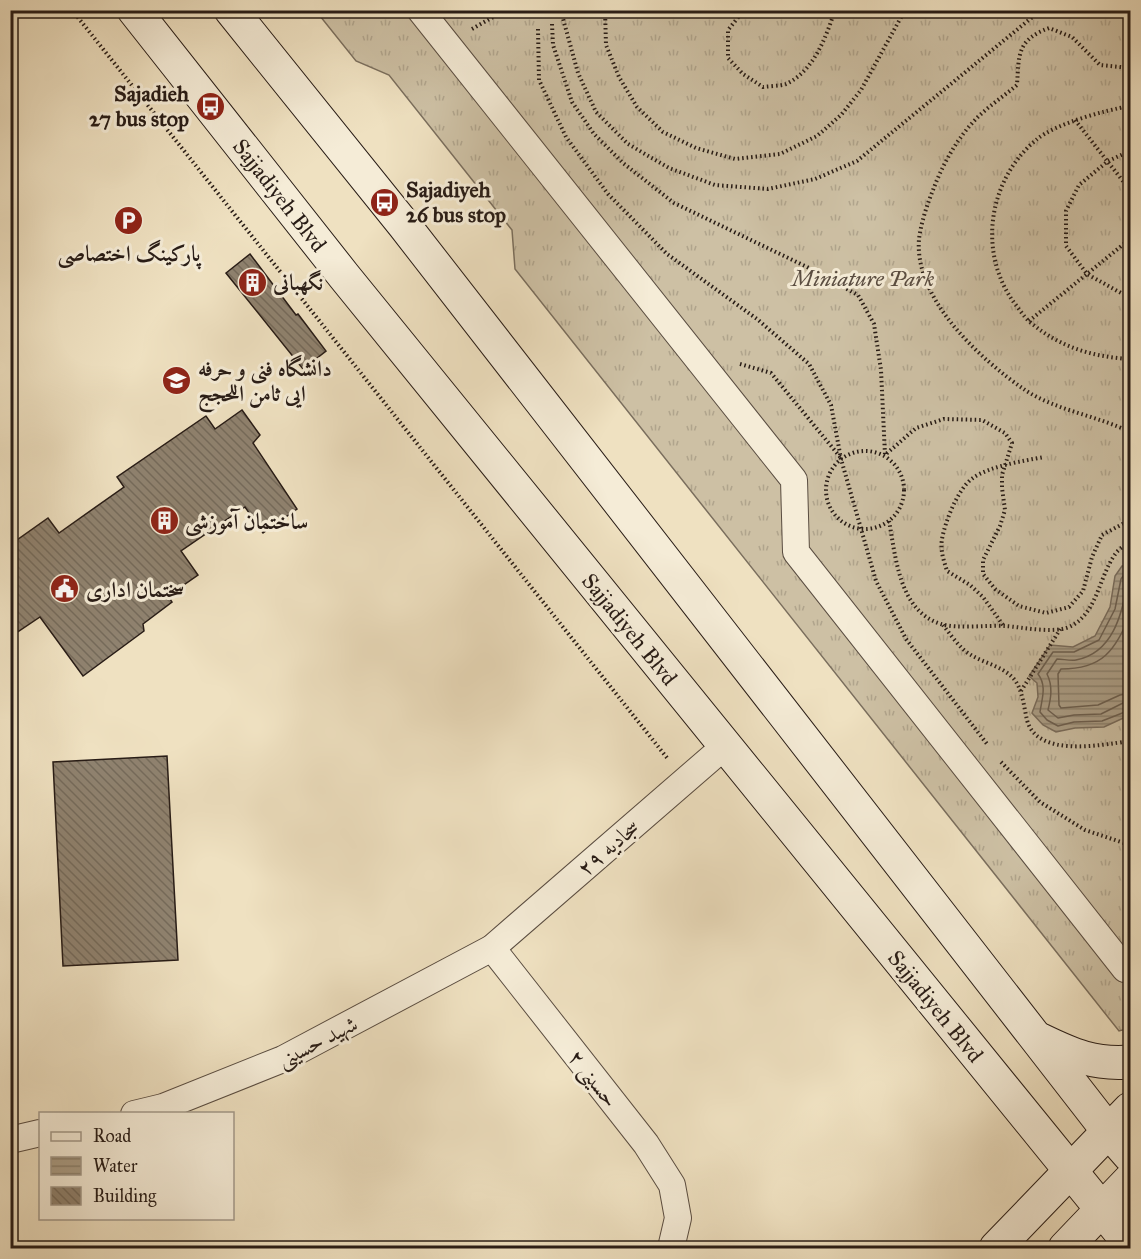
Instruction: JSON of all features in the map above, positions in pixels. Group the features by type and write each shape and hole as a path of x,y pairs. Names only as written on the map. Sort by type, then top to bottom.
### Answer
{"main road":[{"name":"Sajjadiyeh Blvd","path":"134,10 344,276 1131,1244"},
{"path":"231,10 404,225 1036,1038 1120,1120 1131,1156"},
{"path":"1036,1038 1074,1056 1095,1061 1131,1062"},
{"path":"996,1248 1120,1120"},
{"path":"1065,1248 1131,1180"}],"street":[{"path":"420,10 794,480 796,552 1125,969 1131,969"},
{"name":"سجادیه ۲۹","path":"492,948 725,746"},
{"name":"شهید حسینی","path":"139,1112 163,1107 283,1059 492,948"},
{"name":"حسینی ۲","path":"492,948 646,1144 672,1185 678,1218 671,1248"},
{"path":"10,1140 39,1133"}],"path":[{"path":"72,10 685,780"},
{"path":"605,10 606,45 619,77 637,107 663,132 696,148 735,159 780,154 817,136 841,116 861,90 905,10"},
{"path":"744,10 728,30 728,58 743,74 763,87 786,84 809,66 825,40 835,10"},
{"path":"562,15 578,73 596,112 628,144 669,168 716,184 768,189 815,179 857,160 1041,10"},
{"path":"446,44 502,12"},
{"path":"552,24 553,45 572,102 594,134 623,163 675,203 807,267 858,295 874,324 881,370 885,455"},
{"path":"1131,68 1100,65 1072,37 1049,28 1032,34 1021,52 1017,85 975,120 942,165 927,206 919,240 923,273 943,312 969,345 1026,391 1076,413 1131,432"},
{"path":"1131,106 1075,120 1037,138 1015,161 999,188 991,224 993,259 1007,292 1029,321 1070,348 1107,358 1131,359"},
{"path":"1075,120 1131,190"},
{"path":"1131,151 1108,161 1079,184 1066,211 1066,246 1087,274 1121,293 1131,294"},
{"path":"1029,321 1131,239"},
{"path":"690,350 771,373 841,459"},
{"path":"885,455 916,428 944,419 982,420 1005,433 1012,443 1005,466 1002,488 1005,510 1000,526 983,560 983,574 995,589 1019,606 1046,613 1069,607 1083,591 1092,557 1102,536 1131,520"},
{"path":"870,451 885,455 896,466 903,479 904,495 899,509 889,521 875,528 860,529 845,524 834,514 828,500 826,485 831,470 841,459 855,452 870,451"},
{"path":"1004,626 983,597 970,585 947,571 942,556 942,539 954,502 971,478 988,470 1044,457"},
{"path":"889,521 900,580 919,612 942,625 969,655 1013,677 1020,692 1029,727 1041,741 1055,745 1095,746 1131,741"},
{"path":"942,625 1004,626 1046,630 1071,627 1088,613 1106,570 1118,551 1131,542"},
{"path":"1020,692 1061,628"}],"green space":[{"name":"Miniature Park","path":"316,11 1130,11 1130,1028 1119,1031 515,269 512,230 389,75 356,61"}],"water":[{"path":"1130,565 1130,715 1104,727 1075,728 1056,732 1043,725 1032,713 1038,697 1037,683 1029,676 1050,645 1073,647 1095,636 1110,607 1115,576 1122,566"}],"building":[{"path":"250,254 326,351 303,369 226,273"},
{"path":"242,410 260,435 253,443 297,509 263,533 245,507 181,551 198,575 168,596 172,602 143,624 144,631 83,676 40,617 10,637 10,545 48,518 59,533 124,487 117,477 206,416 215,429"},
{"path":"167,756 178,960 63,966 53,762"}],"place":[{"name":"Sajadieh 27 bus stop","path":"210,106"},
{"name":"Sajadiyeh 26 bus stop","path":"385,202"},
{"name":"پارکینگ اختصاصی","path":"129,221"},
{"name":"نگهبانی","path":"252,282"},
{"name":"دانشگاه فنی و حرفه ایی ثامن اللحجج","path":"177,381"},
{"name":"ساختمان آموزشی","path":"164,521"},
{"name":"سختمان اداری","path":"65,589"}]}
